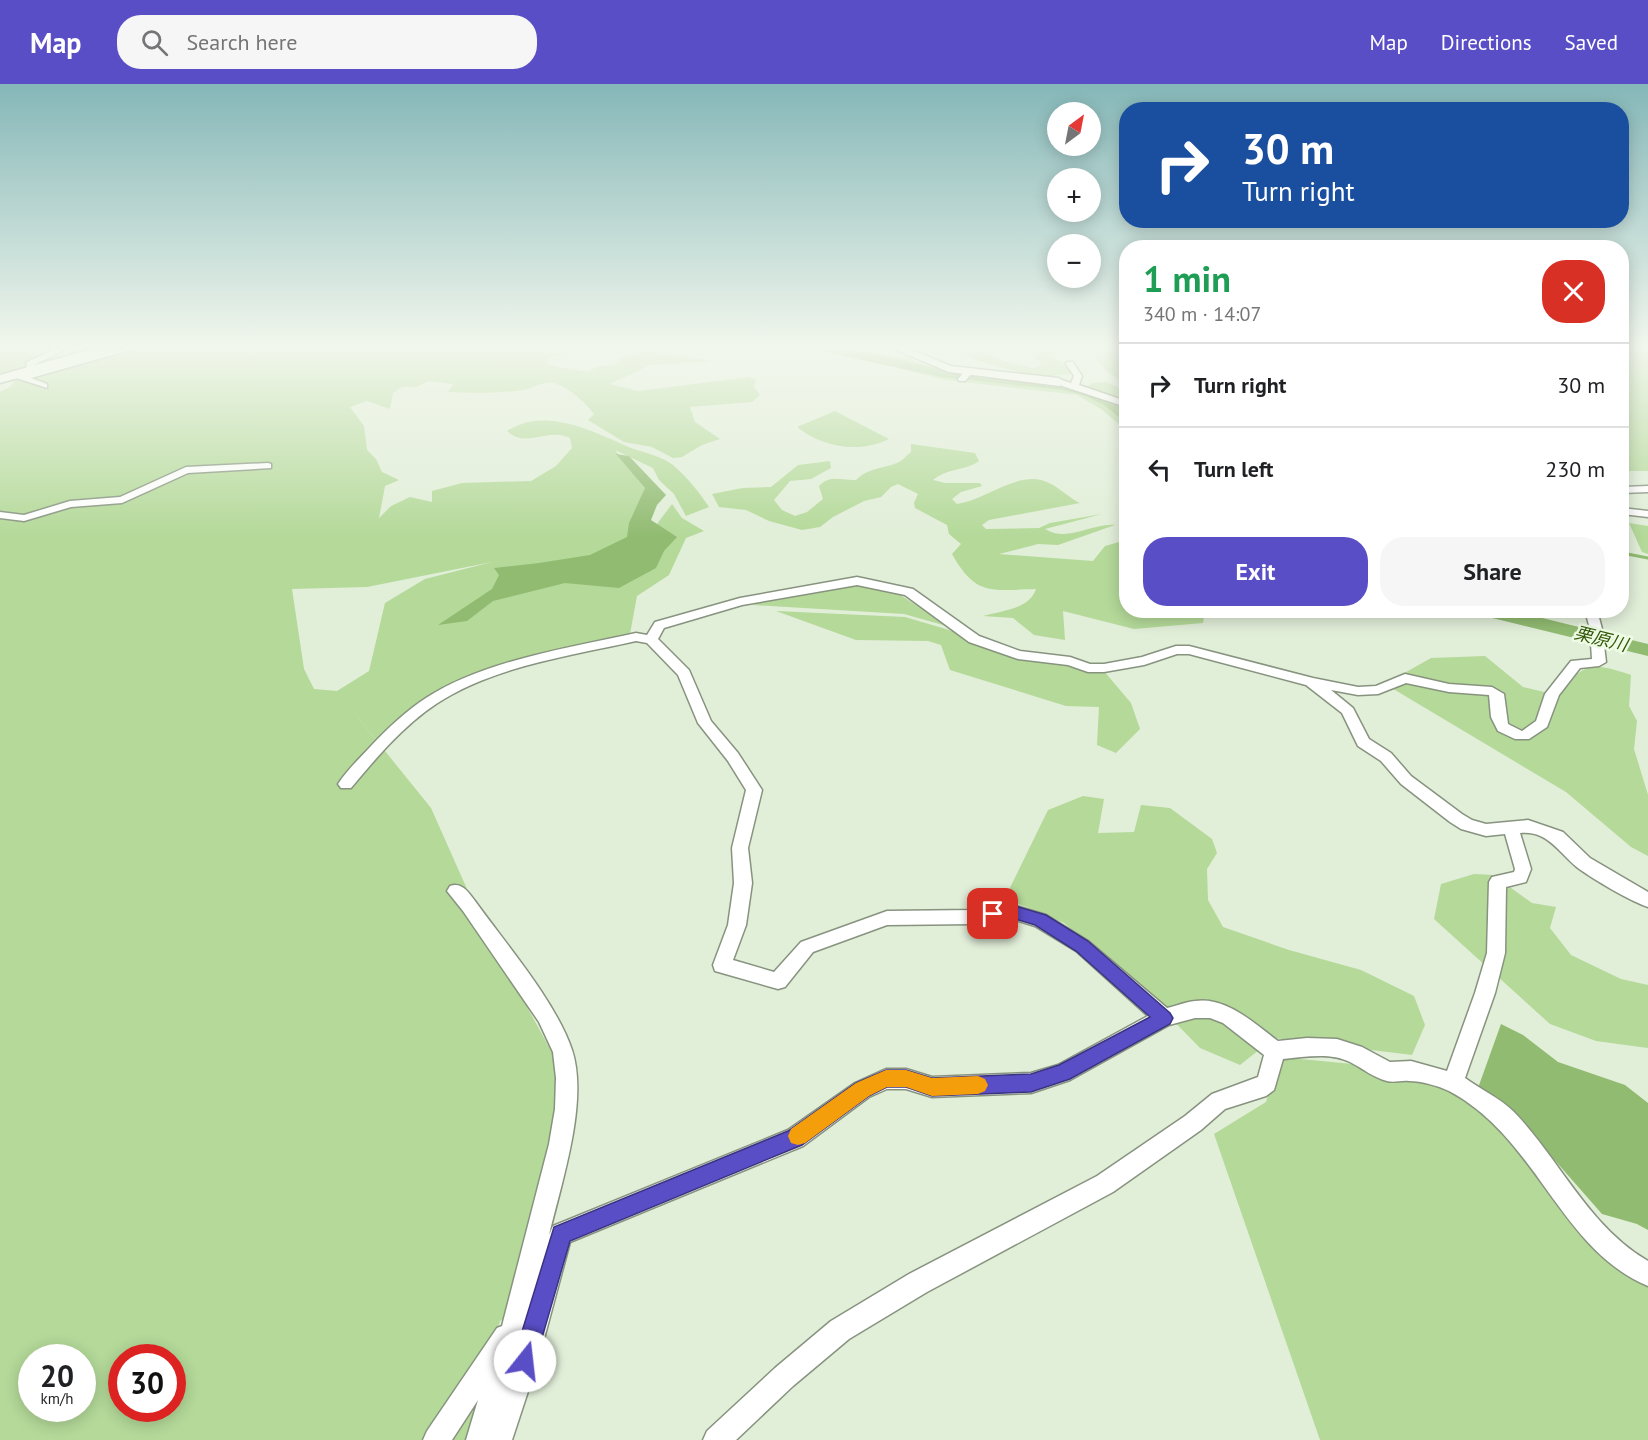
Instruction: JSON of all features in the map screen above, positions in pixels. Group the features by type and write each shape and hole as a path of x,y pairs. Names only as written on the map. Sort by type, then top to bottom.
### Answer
{"street":[{"path":"0,515 24,518 70,504 122,500 186,470 268,466"},
{"path":"1629,490 1648,489"},
{"path":"1629,512 1648,514"},
{"path":"651,640 659,625 679,619 740,602 814,586 856,581 886,585 909,592 974,639 1018,655 1070,661 1088,668 1104,668 1144,661 1176,650 1189,650 1311,682 1358,691 1378,690 1405,678 1449,688 1492,691 1497,694 1498,721 1503,729 1512,735 1524,736 1542,724 1552,694 1576,663 1599,662 1593,618"},
{"path":"346,784 416,712 441,694 491,674 636,636 651,640 684,673 705,723 733,757 754,790 740,848 743,883 737,925 722,964 778,981 807,946 887,918 974,917 1012,912 1040,920 1082,946 1164,1018"},
{"path":"1311,682 1348,711 1364,742 1386,757 1406,780 1432,802 1467,825 1486,830 1535,827 1557,836 1584,863 1648,900"},
{"path":"1454,1078 1485,993 1496,953 1498,882 1520,877 1523,870 1511,828"},
{"path":"456,891 546,1016 563,1052 566,1078 566,1109 560,1144 516,1322 479,1440"},
{"path":"499,1440 525,1361 561,1234 795,1138 862,1090 886,1079 906,1078 932,1087 1031,1083 1063,1073 1164,1018 1180,1012 1211,1009 1230,1017 1275,1051 1307,1047 1337,1048 1355,1054 1388,1072 1411,1071 1454,1078 1504,1117 1528,1144 1593,1232 1620,1258 1648,1274"},
{"path":"716,1440 784,1377 840,1330 918,1283 1105,1184 1193,1123 1219,1101 1259,1089 1267,1083 1275,1051"},
{"path":"436,1440 516,1322"}],"shaded area":[{"path":"0,410 352,410 364,426 367,450 376,459 382,472 399,480 385,486 379,518 391,506 410,497 432,502 432,491 462,483 531,481 556,466 572,448 570,438 554,435 522,438 507,431 522,424 554,421 587,429 664,460 683,475 709,507 686,516 674,494 659,480 653,468 615,450 645,488 629,530 657,524 672,504 682,518 704,531 686,538 669,575 637,596 630,634 493,667 431,696 378,742 339,694 431,808 487,934 566,1078 504,1319 500,1321 465,1440 0,1440","holes":["492,562 425,579 385,603 369,671 337,691 314,689 304,669 292,589 367,587"]},
{"path":"591,410 691,410 695,422 720,439 702,445 682,457 673,458 652,447 624,442 588,420 594,414"},
{"path":"1103,410 1119,410 1119,424"},
{"path":"1629,410 1648,410 1648,471 1629,471"},
{"path":"835,411 889,439 865,446 841,446 829,444 797,427"},
{"path":"911,444 975,453 979,461 944,473 933,480 945,483 980,483 982,486 961,492 952,499 957,504 1027,479 1038,479 1049,483 1080,503 989,520 982,525 986,529 1039,528 1050,523 1102,514 1045,529 1062,534 1115,525 1058,545 1038,544 999,554 1093,561 1105,546 1119,542 1119,618 1204,618 1203,623 1134,629 1063,611 1065,640 1034,635 1013,618 983,616 1021,605 1033,596 1036,589 996,590 986,588 969,578 952,554 961,544 949,534 947,525 915,508 914,503 918,494 898,484 891,487 881,497 864,501 833,517 820,527 802,530 769,521 746,510 719,507 712,494 743,488 771,487 798,465 830,461 831,468 811,479 790,481 774,500 782,510 795,516 807,512 823,499 819,486 823,482 832,479 856,480 871,470 899,462 911,452"},
{"path":"616,454 629,456 666,495 657,505 651,520 677,537 664,551 656,568 619,588 565,583 493,601 467,621 438,625 492,589 499,575 494,568 590,555 627,537 629,523 645,488"},
{"path":"1629,523 1648,526 1648,554 1642,552"},
{"path":"836,586 861,586 897,593 950,627 904,614 753,605 778,597"},
{"path":"776,611 905,617 1085,670 1103,670 1131,703 1140,729 1116,753 1097,745 1099,707 1066,706 950,670 941,645 928,641 856,640"},
{"path":"1485,656 1523,687 1553,694 1588,668 1605,668 1631,675 1629,706 1637,721 1634,749 1648,795 1648,856 1631,847 1566,792 1390,687 1392,680 1431,658"},
{"path":"1083,796 1104,799 1098,833 1134,832 1141,805 1170,808 1212,839 1217,853 1207,869 1208,900 1223,927 1289,950 1361,970 1414,996 1425,1025 1412,1055 1274,1038 1240,1065 1200,1048 1157,1004 1064,923 1005,898 1048,810"},
{"path":"1474,874 1493,875 1532,903 1556,907 1550,928 1571,955 1621,979 1648,985 1648,1048 1596,1041 1550,1024 1434,919 1441,884"},
{"path":"1501,1024 1523,1035 1558,1062 1625,1085 1648,1103 1648,1230 1637,1224 1602,1214 1515,1115 1478,1088"},
{"path":"1280,1057 1456,1074 1559,1187 1599,1253 1648,1282 1648,1440 1320,1440 1214,1134 1266,1102"}],"waterway":[{"path":"1629,554 1648,558"},
{"name":"栗原川","path":"1516,618 1648,650"}],"slow traffic":[{"path":"798,1136 862,1090 886,1079 906,1078 932,1087 978,1085"}],"route":[{"path":"525,1361 561,1234 795,1138 862,1090 886,1079 906,1078 932,1087 1031,1083 1063,1073 1164,1018 1082,946 1040,920 1012,912 993,914"}]}
